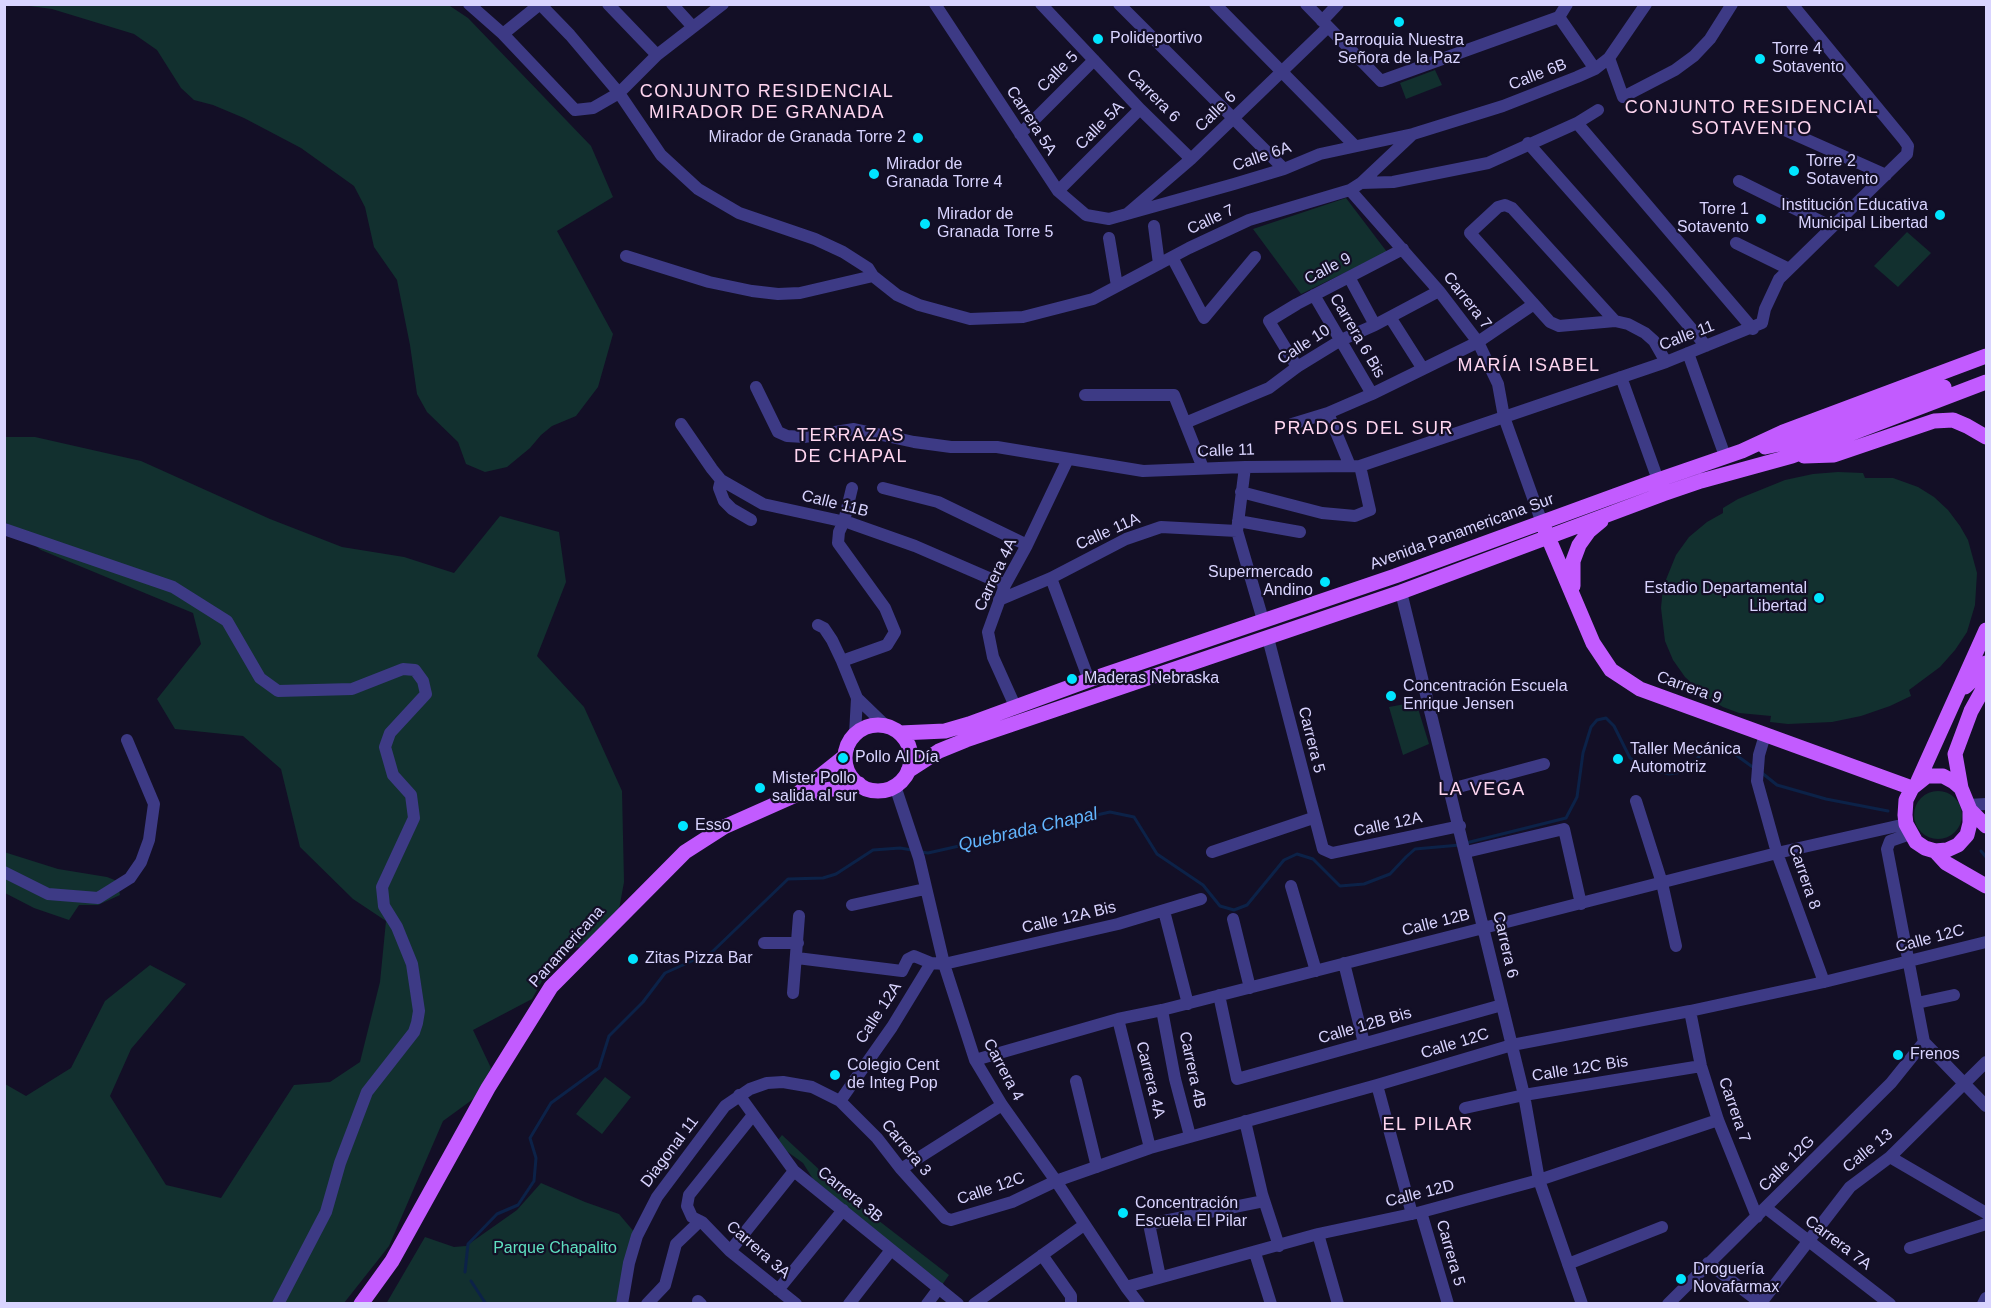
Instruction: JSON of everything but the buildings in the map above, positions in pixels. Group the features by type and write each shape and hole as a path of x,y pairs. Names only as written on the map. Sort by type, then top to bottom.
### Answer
{"main road":[{"name":"Avenida Panamericana Sur","path":"908,771 939,751 1401,592 1658,480 1742,452 1783,432 1986,356"},
{"path":"1742,452 1799,440 1986,371"},
{"path":"1792,456 1986,382"},
{"path":"1792,456 1834,455 1934,421 1953,420 1986,436"},
{"name":"Avenida Panamericana Sur","path":"900,733 945,731 969,724 1263,620 1545,530 1616,512 1701,481 1792,456"},
{"path":"1574,594 1573,561 1579,545 1589,531 1616,512"},
{"name":"Carrera 9","path":"1545,530 1593,643 1611,670 1640,689 1765,735 1915,785"},
{"path":"1986,630 1959,692 1906,800 1908,829 1916,842 1925,848 1935,851 1947,850 1958,845 1966,835 1970,823 1969,808 1961,788 1955,753 1971,711 1986,684"},
{"path":"1959,692 1981,672 1986,663"},
{"path":"869,726 886,726 900,733 906,740 911,755 908,771 895,786 883,790 874,790 859,784 848,772 845,756 855,734 869,726"},
{"name":"Panamericana","path":"361,1304 392,1261 476,1107 551,987 685,852 724,827 796,795 845,756"},
{"path":"1915,785 1927,776 1943,776 1961,788"},
{"path":"796,795 859,784"},
{"path":"1969,808 1986,826"},
{"path":"1935,851 1946,863 1986,886"}],"street":[{"path":"469,4 503,34 575,110 593,108 619,93 657,55 723,4"},
{"path":"503,34 540,4"},
{"name":"Calle 7","path":"540,4 570,35 619,93 661,155 698,189 739,213 815,239 843,252 868,268 873,276 897,295 917,304 970,318 1023,316 1093,299 1249,220 1356,187"},
{"path":"608,4 657,55"},
{"path":"672,4 693,27"},
{"name":"Carrera 5A","path":"935,4 1058,191 1086,215 1109,219 1124,216"},
{"name":"Carrera 6","path":"1041,4 1140,109 1191,159"},
{"path":"1215,4 1355,146"},
{"path":"1306,4 1382,81 1558,17 1566,4"},
{"name":"Calle 6","path":"1124,216 1191,159 1282,73 1325,24 1338,4"},
{"name":"Calle 6B","path":"1413,134 1503,106 1595,69 1609,58 1646,4"},
{"path":"1609,58 1623,97 1675,70 1694,56 1710,39 1732,4"},
{"path":"1577,123 1753,328 1762,323 1765,309 1779,279 1907,154 1908,146 1791,4"},
{"path":"1120,5 1284,169"},
{"path":"1558,17 1595,69"},
{"name":"Calle 5","path":"1020,134 1094,60"},
{"name":"Calle 5A","path":"1058,191 1140,109"},
{"path":"1356,187 1488,163 1577,123 1598,110"},
{"path":"1778,127 1886,175"},
{"path":"1356,187 1413,134"},
{"name":"Calle 6A","path":"1124,216 1284,169 1320,154 1413,134"},
{"path":"1528,144 1706,346"},
{"path":"1739,181 1832,227"},
{"name":"Carrera 7","path":"1356,187 1478,342 1498,384 1504,417 1545,530"},
{"path":"1614,321 1512,208 1505,205 1498,207 1470,233 1551,322 1558,326 1614,321 1628,324 1654,341 1666,362"},
{"path":"1154,226 1160,264"},
{"path":"1109,238 1117,286"},
{"path":"1736,243 1789,269"},
{"name":"Calle 9","path":"1297,367 1269,321 1403,249"},
{"path":"626,256 709,282 778,294 800,293 873,276"},
{"path":"1172,257 1204,318 1255,257"},
{"path":"1349,277 1376,325"},
{"name":"Calle 10","path":"1185,423 1269,388 1297,367 1341,340 1376,325 1439,291"},
{"name":"Carrera 6 Bis","path":"1314,295 1372,394"},
{"path":"1292,424 1328,413 1372,394 1478,342 1534,304"},
{"path":"1390,317 1423,369"},
{"name":"Calle 11","path":"756,387 778,432 787,436 804,437 854,429 914,442 951,447 997,447 1143,471 1355,466 1666,362 1753,328"},
{"path":"1688,353 1725,456"},
{"path":"1621,377 1658,480"},
{"path":"1085,395 1174,396 1203,468"},
{"path":"1241,492 1322,513 1355,516 1370,510 1355,466 1328,413"},
{"name":"Calle 11B","path":"681,424 721,480 763,504 844,521 915,546 1005,585"},
{"name":"Carrera 4A","path":"1015,706 993,657 988,632 1005,585 1027,546 1068,459"},
{"path":"1245,467 1238,526 1263,620"},
{"path":"721,480 719,488 724,501 732,509 751,520"},
{"path":"843,661 887,645 895,632 885,608 838,543 852,488"},
{"path":"883,488 938,502 1027,546"},
{"name":"Calle 11A","path":"999,600 1051,578 1126,540 1161,527 1238,526 1300,532"},
{"path":"4,529 174,587 226,621 260,678 278,691 352,689 403,669 415,670 423,681 426,694 390,733 385,747 393,775 411,795 414,818 382,887 384,906 397,927 412,964 419,1011 417,1023 414,1032 367,1092 340,1163 326,1212 278,1304"},
{"path":"1051,578 1089,680"},
{"name":"Carrera 6","path":"1401,592 1524,1095 1539,1180 1582,1304"},
{"path":"818,625 824,628 843,661 857,698 855,734"},
{"name":"Carrera 5","path":"1268,638 1313,818 1323,849"},
{"path":"857,698 886,726"},
{"name":"Carrera 8","path":"1765,735 1759,755 1757,781 1778,853 1824,982"},
{"path":"4,872 48,894 98,898 130,878 141,862 149,840 154,804 127,740"},
{"path":"1451,789 1544,764"},
{"name":"Carrera 4","path":"895,786 919,858 937,963 975,1059 1002,1105 1139,1304"},
{"path":"1636,801 1662,883 1676,946"},
{"path":"1969,808 1986,804"},
{"path":"1212,852 1313,818"},
{"name":"Calle 12A","path":"1323,849 1332,853 1564,829 1581,904"},
{"path":"1908,829 1890,841 1887,849 1924,1042 1986,1106"},
{"name":"Calle 12B","path":"975,1059 1118,1019 1188,1004 1778,853 1908,829"},
{"path":"1291,886 1316,971"},
{"path":"852,904 925,889"},
{"name":"Calle 12A Bis","path":"797,958 902,971 908,959 914,956 937,963 1164,911 1201,899"},
{"path":"1164,911 1188,1004"},
{"path":"793,993 799,916"},
{"path":"1233,919 1250,988"},
{"name":"Calle 12C","path":"945,1218 951,1220 1012,1202 1056,1181 1150,1148 1512,1045 1690,1011 1824,982 1986,942"},
{"path":"764,943 798,943"},
{"name":"Calle 12A","path":"840,1101 937,963"},
{"path":"1344,963 1364,1043"},
{"name":"Calle 12B Bis","path":"1219,995 1237,1079 1502,1005"},
{"path":"1917,1003 1954,995"},
{"name":"Carrera 4B","path":"1162,1010 1175,1079 1190,1136"},
{"name":"Carrera 7","path":"1690,1011 1701,1066 1718,1120 1761,1213"},
{"name":"Carrera 4A","path":"1118,1019 1150,1148"},
{"name":"Calle 12G","path":"1668,1304 1891,1083 1924,1042"},
{"name":"Calle 13","path":"1761,1303 1850,1187 1890,1157 1986,1062"},
{"name":"Calle 12C Bis","path":"1465,1108 1524,1095 1701,1066"},
{"path":"1076,1081 1097,1167"},
{"path":"744,1092 767,1083 783,1082 812,1087 840,1101"},
{"name":"Carrera 5","path":"1377,1085 1416,1213 1448,1304"},
{"name":"Carrera 3B","path":"744,1092 753,1116 794,1171 958,1304"},
{"name":"Diagonal 11","path":"622,1304 629,1263 637,1236 657,1197 725,1106 744,1092"},
{"name":"Carrera 3","path":"840,1101 877,1138 945,1218"},
{"path":"902,1169 1002,1105"},
{"path":"647,1304 667,1279 676,1244 700,1221 692,1217 687,1206 690,1195 753,1116"},
{"name":"Calle 12D","path":"1126,1287 1318,1234 1416,1213 1539,1180 1718,1120"},
{"path":"1245,1121 1264,1201 1279,1246"},
{"path":"1890,1157 1986,1213"},
{"path":"730,1251 794,1171"},
{"path":"1160,1277 1149,1224 1264,1201"},
{"path":"778,1290 843,1210"},
{"name":"Carrera 7A","path":"1761,1213 1809,1241 1890,1304"},
{"name":"Carrera 3A","path":"700,1221 730,1251 796,1304"},
{"path":"1910,1248 1986,1224"},
{"path":"974,1304 1084,1225"},
{"path":"1568,1264 1662,1227"},
{"path":"1318,1234 1338,1304"},
{"path":"849,1304 891,1250"},
{"path":"1255,1253 1271,1304"},
{"path":"1042,1255 1071,1296 1072,1303"},
{"path":"1708,1263 1761,1303"},
{"path":"927,1304 939,1288"},
{"path":"1983,1304 1986,1298"}],"green space":[{"path":"447,4 468,18 591,146 613,197 557,231 613,334 598,387 576,416 552,426 507,467 485,472 466,464 458,442 427,412 417,394 397,280 374,247 365,207 354,186 301,148 244,118 194,100 181,88 157,50 134,34 52,9 22,5"},
{"path":"1435,70 1442,85 1406,99 1400,83"},
{"path":"1346,198 1387,252 1301,294 1253,229"},
{"path":"1907,232 1931,253 1898,287 1874,266"},
{"path":"4,437 35,437 141,461 270,519 342,547 404,557 454,573 500,516 559,532 566,582 537,656 584,707 622,791 624,882 618,915 592,946 560,949 532,999 473,1030 491,1068 476,1097 443,1121 389,1246 344,1303 5,1303 5,1084 26,1096 71,1068 105,1001 150,965 186,984 131,1049 110,1096 166,1185 221,1198 294,1085 330,1082 360,1062 380,982 386,921 353,899 300,847 281,769 243,736 175,729 157,699 201,644 193,613 41,550 5,522"},
{"name":"Estadio Departamental Libertad","path":"1838,472 1863,473 1865,478 1893,478 1918,487 1948,510 1968,540 1977,573 1975,605 1967,632 1940,667 1909,690 1911,696 1861,716 1832,722 1788,724 1770,722 1771,716 1739,713 1723,707 1708,698 1685,677 1673,660 1665,641 1661,608 1663,587 1676,555 1689,537 1707,522 1723,513 1723,508 1738,499 1785,480"},
{"path":"1416,702 1429,744 1403,755 1389,707"},
{"path":"1938,791 1955,798 1962,815 1955,832 1938,839 1921,832 1914,815 1921,798"},
{"path":"4,852 58,869 107,877 117,881 120,895 98,905 79,905 69,920 34,908 5,893"},
{"path":"605,1077 631,1097 602,1134 576,1114"},
{"path":"782,1135 852,1200 949,1275 942,1285 813,1179 803,1163 785,1150 778,1140"},
{"name":"Parque Chapalito","path":"541,1183 619,1214 635,1233 618,1303 386,1304 425,1237 454,1247 466,1246 517,1210"}],"waterway":[{"name":"Quebrada Chapal","path":"1466,843 1566,818 1577,797 1583,753 1591,727 1597,720 1606,718 1614,726 1630,758 1647,768 1669,774 1683,772 1707,749 1720,746 1754,768"},
{"name":"Quebrada Chapal","path":"1762,773 1777,785 1826,799 1888,811"},
{"name":"Quebrada Chapal","path":"921,852 928,853 1110,812 1134,817 1157,854 1203,885 1220,906 1234,910 1247,905 1284,860 1297,854 1313,859 1340,886 1364,884 1390,874 1415,849 1460,845"},
{"name":"Quebrada Chapal","path":"465,1272 468,1244 497,1214 518,1205 534,1181 536,1158 530,1138 551,1103 599,1068 609,1036 643,1002 665,973 712,952 788,879 823,878 836,874 873,850 900,848 912,850"},
{"path":"1981,851 1986,857"},
{"path":"471,1281 486,1304"}],"place":[{"name":"Parroquia Nuestra Señora de la Paz","path":"1399,22"},
{"name":"Polideportivo","path":"1098,39"},
{"name":"Torre 4 Sotavento","path":"1760,59"},
{"name":"Mirador de Granada Torre 2","path":"918,138"},
{"name":"Torre 2 Sotavento","path":"1794,171"},
{"name":"Mirador de Granada Torre 4","path":"874,174"},
{"name":"Institución Educativa Municipal Libertad","path":"1940,215"},
{"name":"Torre 1 Sotavento","path":"1761,219"},
{"name":"Mirador de Granada Torre 5","path":"925,224"},
{"name":"Supermercado Andino","path":"1325,582"},
{"name":"Estadio Departamental Libertad","path":"1819,598"},
{"name":"Maderas Nebraska","path":"1072,679"},
{"name":"Concentración Escuela Enrique Jensen","path":"1391,696"},
{"name":"Pollo Al Día","path":"843,758"},
{"name":"Taller Mecánica Automotriz","path":"1618,759"},
{"name":"Mister Pollo salida al sur","path":"760,788"},
{"name":"Esso","path":"683,826"},
{"name":"Zitas Pizza Bar","path":"633,959"},
{"name":"Frenos","path":"1898,1055"},
{"name":"Colegio Cent de Integ Pop","path":"835,1075"},
{"name":"Concentración Escuela El Pilar","path":"1123,1213"},
{"name":"Droguería Novafarmax","path":"1681,1279"}],"district":[{"name":"CONJUNTO RESIDENCIAL MIRADOR DE GRANADA","path":"767,102"},
{"name":"CONJUNTO RESIDENCIAL SOTAVENTO","path":"1752,118"},
{"name":"MARÍA ISABEL","path":"1529,366"},
{"name":"PRADOS DEL SUR","path":"1364,429"},
{"name":"TERRAZAS DE CHAPAL","path":"851,446"},
{"name":"LA VEGA","path":"1482,790"},
{"name":"EL PILAR","path":"1428,1125"}]}
